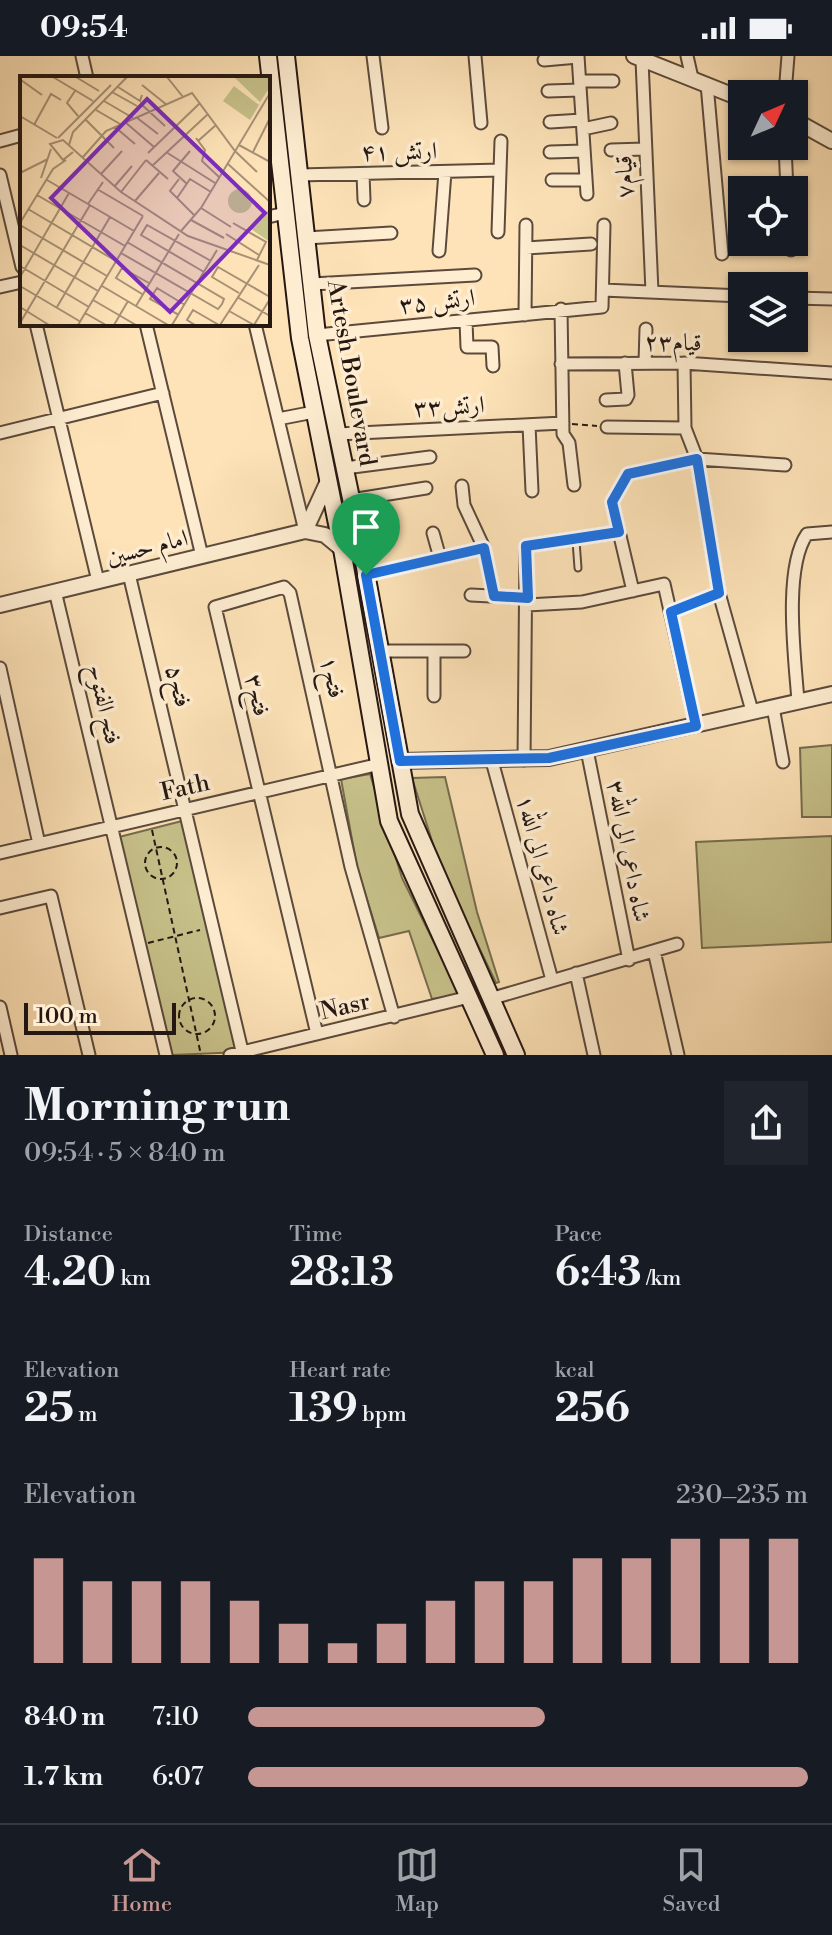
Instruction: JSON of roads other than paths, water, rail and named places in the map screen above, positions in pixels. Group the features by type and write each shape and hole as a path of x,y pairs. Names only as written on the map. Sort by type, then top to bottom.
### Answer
{"main road":[{"name":"Artesh Boulevard","path":"268,56 300,338 342,549 389,821 495,1055"},
{"name":"Artesh Boulevard","path":"286,56 317,335 410,814 516,1055"}],"street":[{"path":"82,56 87,76"},
{"path":"373,56 382,128"},
{"path":"475,56 481,123"},
{"path":"687,56 692,78"},
{"path":"786,80 788,56"},
{"path":"544,60 578,57 587,194"},
{"path":"638,58 728,93"},
{"name":"قیام۷","path":"638,58 652,292"},
{"path":"548,91 613,81"},
{"path":"707,84 722,254"},
{"path":"550,122 611,123"},
{"path":"808,128 832,141"},
{"path":"0,141 20,136"},
{"path":"498,232 501,141"},
{"path":"611,150 645,149"},
{"path":"550,152 584,151"},
{"name":"ارتش ۴۱","path":"299,175 500,170"},
{"path":"439,251 445,172"},
{"path":"363,174 364,200"},
{"path":"0,175 20,259"},
{"path":"552,180 586,180"},
{"path":"270,217 285,213"},
{"path":"525,315 526,225"},
{"path":"604,225 603,290 728,295"},
{"path":"306,238 391,233"},
{"path":"526,248 591,244"},
{"path":"312,284 475,275"},
{"path":"0,287 20,282"},
{"name":"ارتش ۳۵","path":"317,335 602,307 603,290"},
{"path":"808,298 832,299"},
{"path":"561,309 563,423 574,485"},
{"path":"466,321 467,347 492,347 493,366"},
{"path":"36,326 98,581"},
{"path":"146,326 202,556"},
{"path":"255,326 305,531"},
{"path":"645,363 646,329"},
{"path":"606,400 626,399 625,363"},
{"path":"684,363 685,428 697,459 719,593 752,711"},
{"name":"قیام۲۳","path":"561,364 684,363 832,373"},
{"path":"0,433 163,393"},
{"path":"278,419 314,412"},
{"name":"ارتش۳۳","path":"338,434 563,423"},
{"path":"529,425 532,491"},
{"path":"607,427 685,428"},
{"path":"345,468 430,457"},
{"path":"633,591 612,502 628,474 697,459 785,465"},
{"path":"305,531 328,481"},
{"path":"462,486 464,505 484,548 494,596"},
{"path":"351,500 426,488"},
{"path":"305,531 325,535 342,549"},
{"name":"امام حسین","path":"0,605 305,531"},
{"path":"524,760 528,601 526,546 619,532"},
{"path":"798,701 795,578 807,534 832,532"},
{"path":"433,533 440,558"},
{"path":"366,575 484,548"},
{"name":"۵فتح","path":"129,574 243,1054"},
{"path":"471,595 528,601 582,602 664,584 696,726"},
{"name":"۳فتح","path":"288,590 284,587 215,607 317,1034"},
{"name":"۱فتح","path":"288,590 333,775 358,896 394,1017"},
{"name":"فتح الفتوح","path":"55,591 166,1055"},
{"path":"671,612 719,593"},
{"path":"379,651 464,651"},
{"path":"434,651 434,696"},
{"path":"0,668 39,844"},
{"path":"400,761 524,760 587,750 832,694"},
{"path":"773,707 783,762"},
{"name":"شاه داعی الی الله۳","path":"587,750 629,960"},
{"name":"شاه داعی الی الله۱","path":"492,761 552,980"},
{"name":"Fath","path":"0,853 380,764"},
{"path":"0,908 51,896 89,1055"},
{"path":"490,999 677,944"},
{"path":"654,951 678,1055"},
{"path":"576,973 594,1055"},
{"name":"Nasr","path":"230,1055 469,997"},
{"path":"0,1007 11,1055"}],"lane":[{"path":"576,538 578,568"}]}
